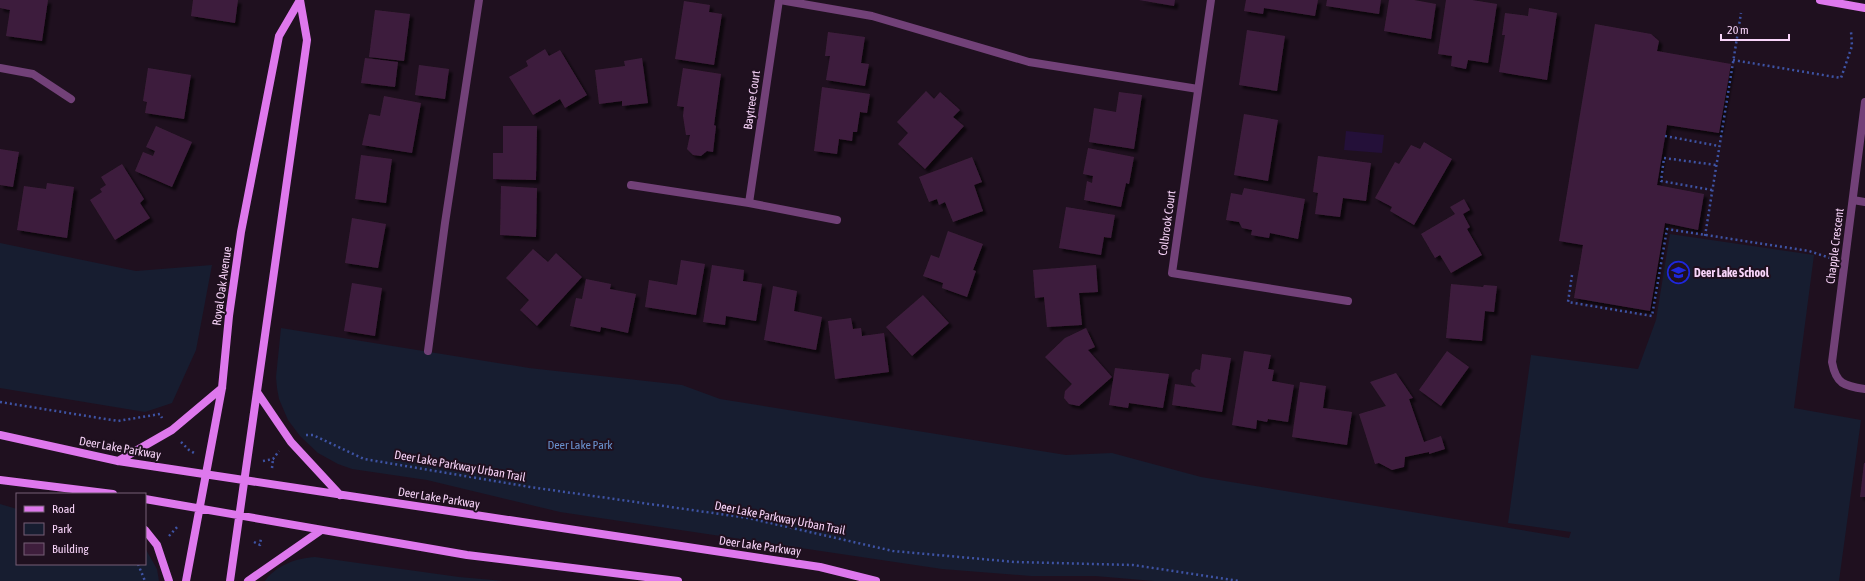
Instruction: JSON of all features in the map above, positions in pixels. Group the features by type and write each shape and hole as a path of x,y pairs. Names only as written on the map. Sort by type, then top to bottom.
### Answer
{"main road":[{"name":"Royal Oak Avenue","path":"186,581 222,388 229,316 241,232 279,36 300,0"},
{"name":"Royal Oak Avenue","path":"230,581 308,40 300,0"},
{"path":"1820,0 1865,8"},
{"path":"118,461 172,430 222,388"},
{"path":"257,392 291,442 340,495"},
{"name":"Deer Lake Parkway","path":"0,435 118,461 820,567 876,581"},
{"path":"0,480 105,493"},
{"path":"146,500 467,555 678,581"},
{"path":"146,531 156,545 169,581"},
{"path":"248,581 320,531"}],"street":[{"path":"428,351 445,223 479,0"},
{"path":"779,0 872,16 1029,62 1198,89"},
{"name":"Baytree Court","path":"749,203 779,0"},
{"name":"Colbrook Court","path":"1211,0 1172,273 1348,301"},
{"path":"0,68 33,74 71,99"},
{"name":"Chapple Crescent","path":"1865,102 1832,362 1837,378 1849,386 1865,389"},
{"path":"631,185 749,203 837,220"},
{"path":"1853,200 1865,202"}],"path":[{"path":"1705,236 1741,13"},
{"path":"1733,60 1841,78 1852,46 1851,31"},
{"path":"1666,136 1719,146"},
{"path":"1712,190 1661,182 1664,158 1716,165"},
{"path":"1572,275 1568,302 1652,316 1667,229 1809,251 1845,264"},
{"path":"0,402 118,421 160,414 163,420"},
{"name":"Deer Lake Parkway Urban Trail","path":"300,436 313,434 364,460 530,487 748,518 893,551 1015,562 1133,565 1239,581"},
{"path":"177,437 189,450 196,454"},
{"path":"271,472 273,459 281,449"},
{"path":"260,462 273,459"},
{"path":"165,539 178,526"},
{"path":"254,542 260,545 261,538"},
{"path":"138,565 145,581"}],"green space":[{"name":"Deer Lake Park","path":"1670,234 1814,255 1794,408 1861,420 1839,581 1154,581 1095,576 1031,576 942,569 560,512 427,480 352,469 338,464 318,453 300,436 288,420 279,399 277,388 276,377 281,328 529,368 682,385 720,399 1066,455 1112,453 1201,477 1569,538 1571,532 1508,523 1531,355 1638,369 1656,320"},
{"path":"0,243 136,271 212,265 196,350 172,403 145,412 0,388"},
{"path":"0,504 16,509 16,565 146,565 146,550 157,569 159,581 0,581"},
{"path":"315,557 459,577 504,581 265,581 270,575 287,563"}],"shaded area":[{"path":"1346,131 1384,135 1382,153 1344,150"}],"building":[{"path":"0,0 48,0 42,41 6,36 10,10 0,8"},
{"path":"193,0 238,0 235,23 191,16"},
{"path":"1139,0 1175,0 1174,6"},
{"path":"1246,0 1318,0 1315,16 1264,8 1263,14 1244,11"},
{"path":"1327,0 1381,0 1379,14 1326,6"},
{"path":"1389,0 1414,0 1436,4 1431,39 1384,31"},
{"path":"1446,0 1472,0 1497,4 1488,63 1468,60 1466,69 1451,66 1452,56 1438,54"},
{"path":"684,1 710,5 709,12 722,14 714,65 675,59"},
{"path":"1529,8 1557,13 1547,80 1499,72 1505,35 1502,35 1505,13 1528,16"},
{"path":"375,10 410,14 404,61 369,57"},
{"path":"1595,24 1651,34 1659,41 1657,51 1731,64 1719,133 1667,125 1657,185 1704,194 1698,230 1665,223 1650,311 1574,298 1583,245 1559,241"},
{"path":"1247,30 1285,36 1277,91 1239,85"},
{"path":"828,32 865,37 861,63 869,64 865,86 826,80 830,56 825,56"},
{"path":"545,49 549,56 560,50 587,95 565,108 560,99 533,115 509,77 528,66 526,61"},
{"path":"365,58 398,62 395,87 361,83"},
{"path":"642,58 648,103 622,106 622,101 599,104 595,70 625,66 624,61"},
{"path":"419,65 449,69 445,99 415,95"},
{"path":"148,68 191,75 184,119 145,113 147,102 143,101"},
{"path":"683,68 721,74 714,125 716,126 713,152 707,151 701,156 693,155 687,149 690,135 686,135 683,116 684,107 677,106"},
{"path":"822,87 870,94 867,113 860,112 857,132 853,132 852,141 839,139 837,154 814,151"},
{"path":"926,91 934,99 940,92 960,110 953,117 964,126 925,169 898,144 908,133 897,122"},
{"path":"1119,92 1142,95 1134,149 1089,142 1094,108 1116,112"},
{"path":"384,96 421,103 412,153 362,145 369,114 380,116"},
{"path":"1244,114 1278,120 1268,181 1234,175"},
{"path":"156,126 192,142 172,187 135,171 143,152 153,156 155,151 146,147"},
{"path":"503,126 537,126 536,180 493,179 493,153 503,153"},
{"path":"1424,142 1452,159 1414,225 1390,211 1392,207 1375,198 1395,162 1399,164 1411,145 1420,149"},
{"path":"1088,148 1134,157 1129,184 1126,183 1121,207 1084,200 1087,181 1092,183 1093,176 1083,174"},
{"path":"0,149 19,152 13,187 0,185"},
{"path":"361,155 392,159 386,203 355,199"},
{"path":"1318,156 1371,163 1366,201 1343,198 1340,217 1315,214 1318,193 1313,192"},
{"path":"972,157 982,182 974,185 983,211 953,222 945,202 939,205 937,199 929,202 919,177"},
{"path":"122,164 144,199 140,203 150,218 115,240 90,200 102,192 100,189 106,185 101,177"},
{"path":"47,183 74,187 67,238 17,230 24,186 46,189"},
{"path":"501,186 537,188 536,237 500,235"},
{"path":"1244,188 1305,199 1298,239 1270,233 1269,238 1251,235 1252,230 1242,228 1239,222 1226,220 1231,193 1242,195"},
{"path":"1464,199 1470,210 1463,214 1470,227 1467,229 1482,255 1451,273 1440,255 1435,258 1421,234 1455,214 1450,207"},
{"path":"1066,207 1115,215 1111,238 1104,237 1101,255 1059,248"},
{"path":"352,218 386,224 378,268 345,263"},
{"path":"948,231 983,244 973,270 976,271 967,297 942,288 943,283 923,276 931,255 939,258"},
{"path":"533,249 548,262 556,253 582,277 537,326 520,310 529,300 506,278"},
{"path":"681,260 705,264 696,315 645,307 649,280 677,285"},
{"path":"712,265 744,270 743,281 762,284 756,321 726,316 725,325 703,322"},
{"path":"1096,265 1098,292 1079,293 1082,325 1047,327 1044,297 1035,298 1033,270"},
{"path":"586,279 611,284 610,289 636,294 628,333 601,327 600,332 570,326 576,298 582,299"},
{"path":"352,283 382,288 375,336 344,331"},
{"path":"1451,284 1483,287 1484,285 1497,286 1494,312 1485,311 1482,341 1446,338"},
{"path":"773,286 797,291 794,311 822,317 816,350 764,340"},
{"path":"923,295 949,323 912,356 886,327"},
{"path":"851,318 853,329 861,328 862,336 884,333 889,372 835,379 828,321"},
{"path":"1086,328 1095,347 1088,350 1112,377 1079,406 1069,404 1064,398 1065,391 1072,384 1045,357 1065,338"},
{"path":"1244,351 1271,355 1268,369 1274,370 1272,381 1294,385 1288,422 1268,419 1267,422 1257,420 1256,429 1232,425"},
{"path":"1447,351 1469,367 1441,406 1419,390"},
{"path":"1202,354 1231,358 1222,412 1172,405 1175,384 1196,387 1191,382 1192,373 1196,369 1200,370"},
{"path":"1115,368 1169,374 1163,408 1129,403 1128,408 1109,405"},
{"path":"1396,373 1413,398 1409,399 1424,442 1441,436 1445,449 1429,454 1429,452 1405,457 1404,467 1392,470 1379,463 1375,464 1359,414 1386,406 1370,382"},
{"path":"1300,382 1326,386 1323,408 1352,412 1347,445 1292,437"},
{"path":"1864,463 1865,497 1860,497"}],"place":[{"name":"Deer Lake School","path":"1679,273"}]}
